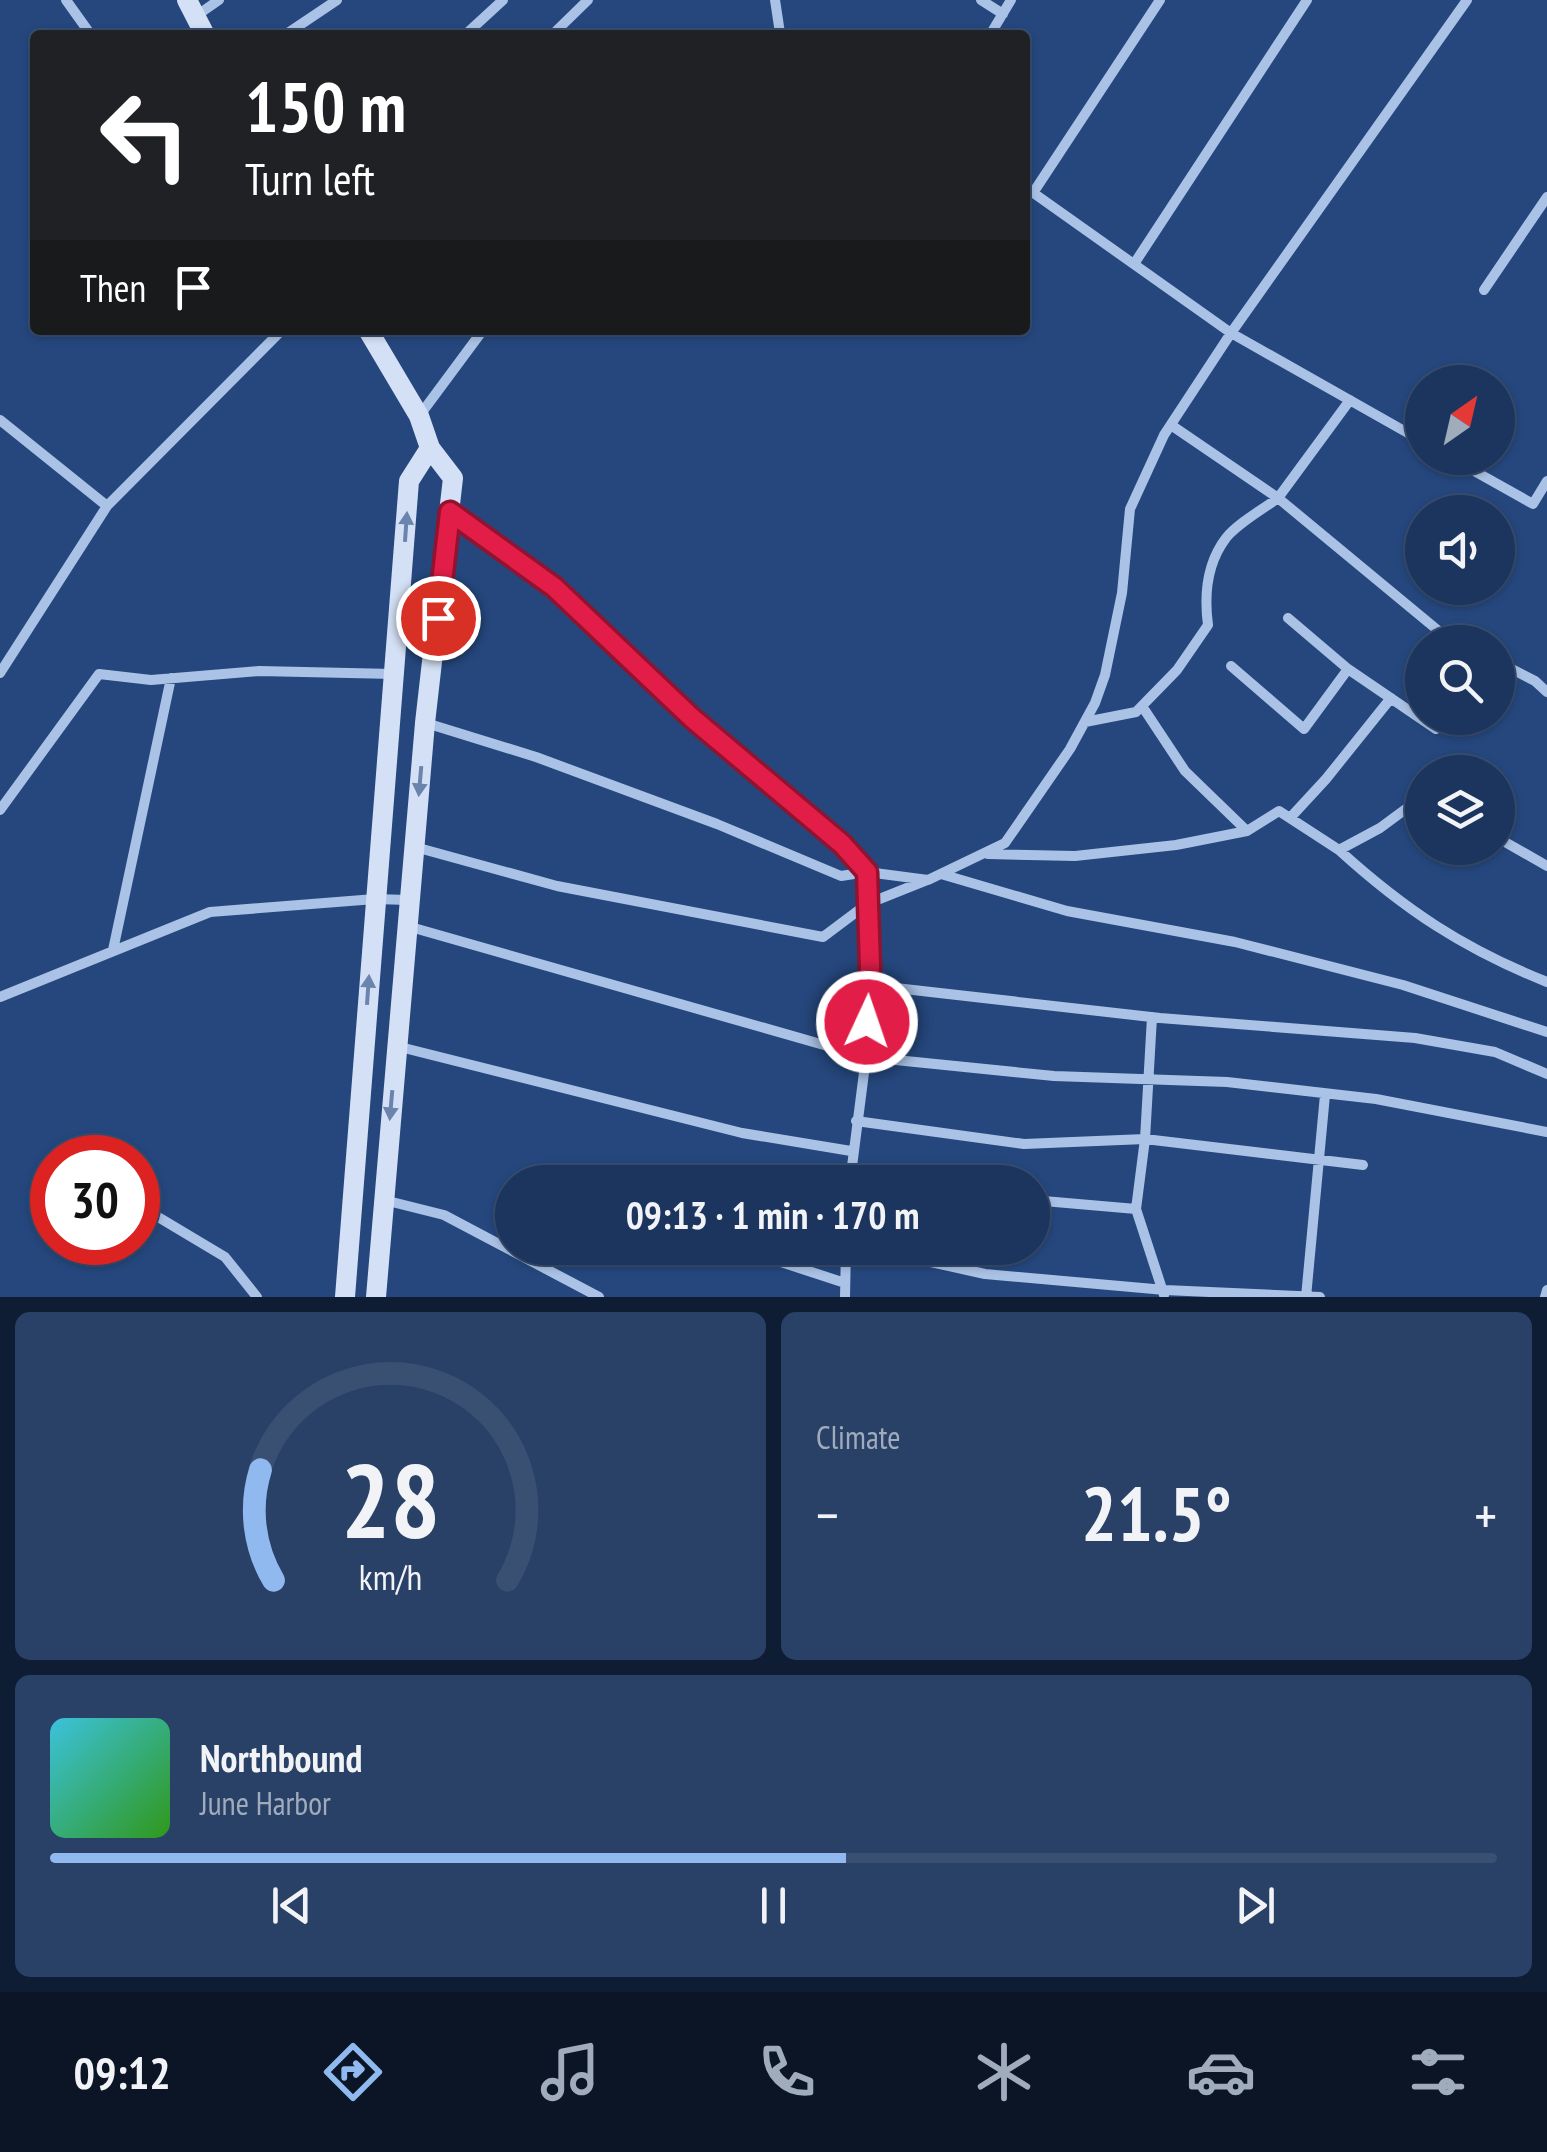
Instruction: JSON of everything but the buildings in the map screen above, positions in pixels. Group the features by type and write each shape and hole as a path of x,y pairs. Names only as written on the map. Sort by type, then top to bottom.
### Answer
{"main road":[{"path":"371,335 419,416 430,448 453,478 408,900 376,1297"},
{"path":"345,1297 409,481 430,448"}],"street":[{"path":"66,0 87,30"},
{"path":"196,17 218,0"},
{"path":"293,30 338,0"},
{"path":"471,30 504,0"},
{"path":"557,30 588,0"},
{"path":"775,0 779,30"},
{"path":"981,0 1003,14"},
{"path":"993,30 1011,0"},
{"path":"1030,189 1160,0"},
{"path":"1134,264 1308,0"},
{"path":"414,847 557,886 824,938 868,904 1005,843 1070,749 1105,675 1122,592 1130,508 1170,426 1231,333 1468,0"},
{"path":"1030,191 1231,333 1405,431"},
{"path":"1484,290 1547,196"},
{"path":"0,674 107,506 277,335"},
{"path":"419,416 480,335"},
{"path":"1085,722 1136,712 1178,670 1208,625 1208,576 1226,538 1278,498 1350,400"},
{"path":"0,420 107,506"},
{"path":"1170,426 1278,498 1431,625"},
{"path":"1481,475 1532,504 1547,481"},
{"path":"450,512 554,587 692,718 842,844 867,872 866,1057 851,1165"},
{"path":"1288,618 1348,669 1405,708"},
{"path":"1231,666 1304,728 1348,669"},
{"path":"0,810 99,674 151,680 259,671 396,674"},
{"path":"1515,671 1547,692"},
{"path":"113,950 172,678"},
{"path":"1290,818 1391,698"},
{"path":"1142,706 1185,772 1247,831"},
{"path":"425,723 536,756 841,876 867,872 928,880"},
{"path":"1339,850 1405,810"},
{"path":"982,854 1075,856 1176,845 1247,831 1279,811 1339,850 1373,882 1438,931 1547,982"},
{"path":"1515,848 1547,866"},
{"path":"940,874 1067,911 1236,942 1403,985 1547,1032"},
{"path":"0,997 210,912 408,900"},
{"path":"406,926 866,1057 1054,1076 1228,1082 1376,1099 1547,1132"},
{"path":"868,986 1152,1017 1415,1038 1494,1052 1547,1074"},
{"path":"1152,1017 1145,1139 1136,1209 1164,1294"},
{"path":"396,1046 742,1134 852,1151"},
{"path":"1306,1296 1325,1095"},
{"path":"856,1121 1024,1144 1145,1139 1363,1165"},
{"path":"384,1200 444,1216 599,1297"},
{"path":"1050,1202 1136,1209"},
{"path":"160,1218 224,1257 257,1297"},
{"path":"790,1265 845,1283"},
{"path":"844,1297 846,1265"},
{"path":"944,1265 985,1274 1164,1294 1320,1297"}],"route":[{"path":"438,618 450,512 554,587 692,718 842,844 867,872 867,1022"}]}
